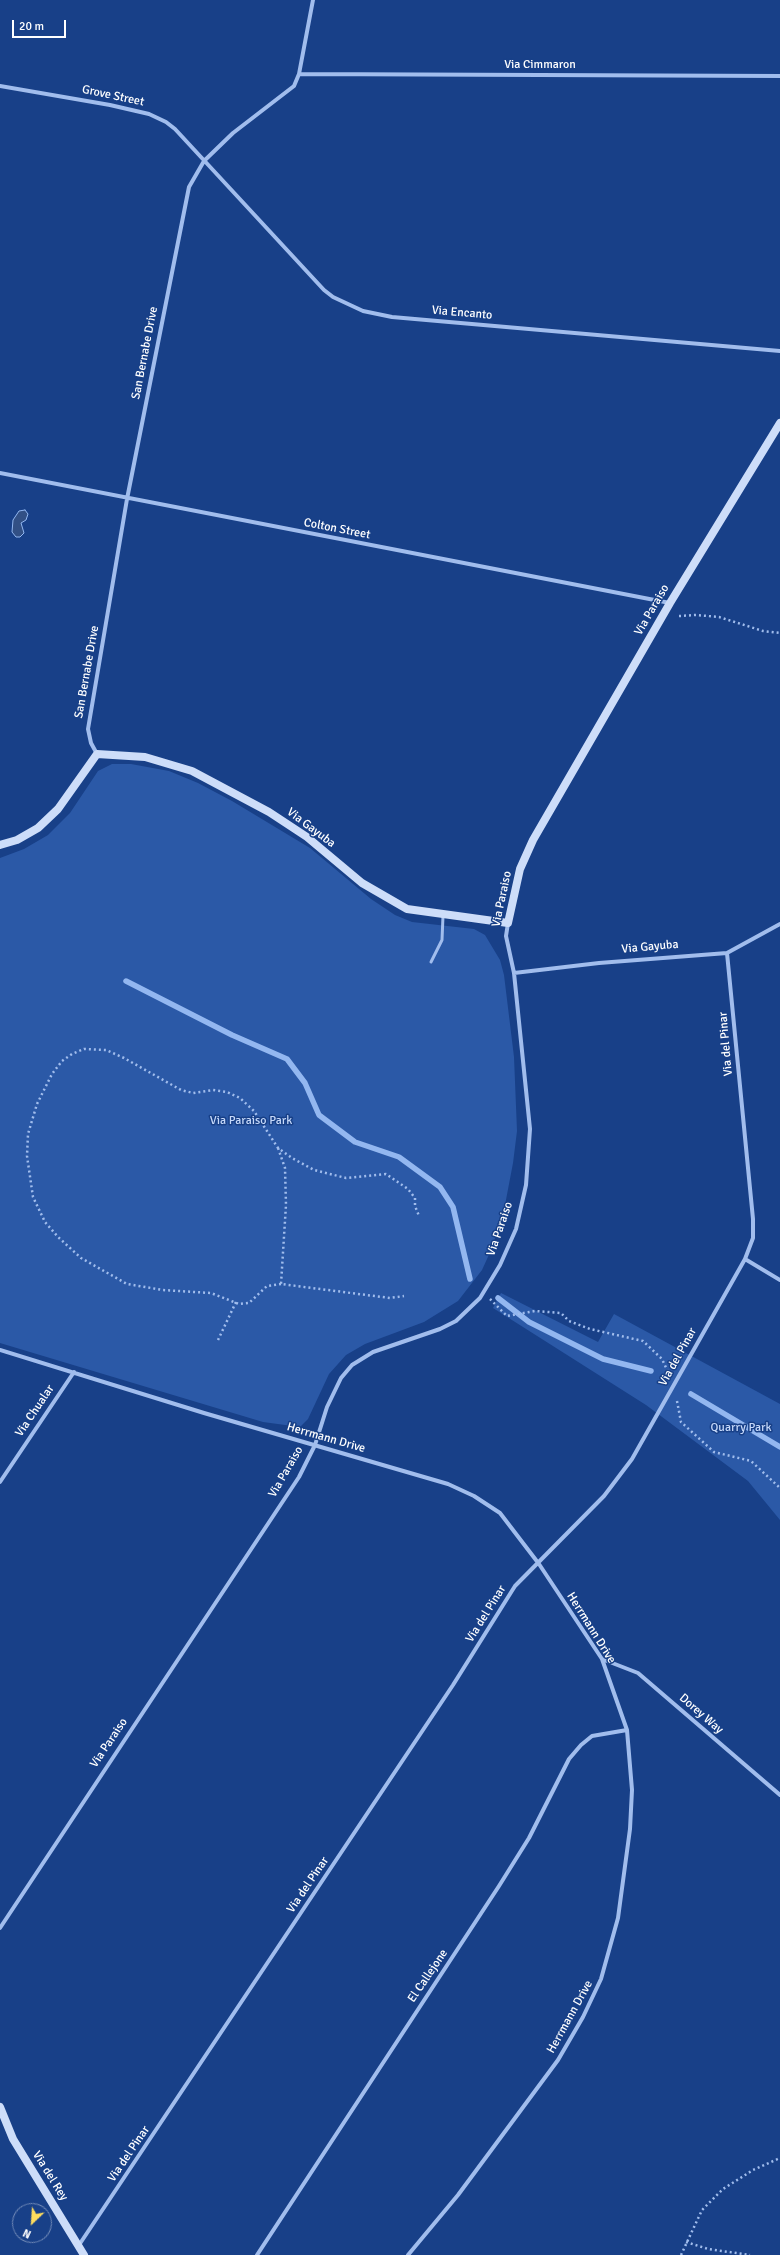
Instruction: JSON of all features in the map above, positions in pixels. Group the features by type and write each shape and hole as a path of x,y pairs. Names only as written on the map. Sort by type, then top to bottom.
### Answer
{"street":[{"name":"San Bernabe Drive","path":"97,754 91,743 88,729 127,499 189,186 204,161 250,118 290,90 299,74 313,0"},
{"name":"Via Cimmaron","path":"299,74 780,76"},
{"name":"Grove Street","path":"0,86 110,105 157,117 175,128 204,161"},
{"name":"Via Encanto","path":"204,161 324,290 333,297 363,311 407,318 780,351"},
{"name":"Via Paraiso","path":"0,1928 231,1582 299,1477 315,1445 332,1393 341,1378 352,1366 373,1352 388,1345 427,1334 456,1321 470,1310 484,1293 508,1249 516,1228 526,1185 530,1128 514,973 506,936 520,869 533,840 670,603 780,423"},
{"name":"Colton Street","path":"0,473 127,499 670,603"},
{"path":"0,845 17,840 38,828 58,809 97,754"},
{"name":"Via Gayuba","path":"97,754 145,757 192,771 269,812 307,837 362,883 383,897 407,910 443,916 508,923"},
{"name":"Via Gayuba","path":"514,973 599,963 727,953 780,924"},
{"name":"Via del Pinar","path":"79,2245 449,1692 516,1586 604,1496 632,1459 745,1259 753,1238 753,1219 727,953"},
{"path":"745,1259 780,1280"},
{"name":"Herrmann Drive","path":"0,1350 204,1413 448,1484 474,1496 500,1513 539,1564 602,1659 627,1730 632,1790 630,1830 618,1918 601,1979 583,2017 558,2060 458,2195 408,2255"},
{"name":"Via Chualar","path":"0,1482 74,1372"},
{"name":"Dorey Way","path":"602,1659 638,1673 780,1795"},
{"name":"El Callejone","path":"257,2255 499,1886 529,1838 569,1759 592,1736 627,1730"},
{"name":"Via del Rey","path":"0,2107 13,2139 84,2254"}],"lane":[{"path":"431,962 442,940 443,916"}],"path":[{"path":"679,616 696,615 719,617 762,631 780,633"},
{"path":"281,1284 286,1205 285,1168 278,1148 254,1112 240,1098 226,1092 213,1090 193,1093 181,1090 124,1058 106,1050 94,1048 72,1054 62,1061 52,1074 37,1104 28,1134 28,1176 33,1197 45,1222 58,1237 81,1258 128,1284 163,1290 211,1293 236,1302 249,1303 267,1286 281,1284 390,1298 404,1296"},
{"path":"278,1148 292,1158 327,1174 346,1178 386,1174 408,1189 415,1198 415,1206 419,1216"},
{"path":"484,1293 507,1316 535,1311 561,1313 570,1321 590,1329 643,1341 662,1359 674,1384 681,1422 714,1452 750,1461 780,1488"},
{"path":"218,1340 236,1302"},
{"path":"682,2255 686,2242 702,2210 722,2189 753,2170 780,2158"},
{"path":"686,2242 708,2249 750,2255"}],"green space":[{"name":"Via Paraiso Park","path":"112,764 131,764 169,771 198,783 232,801 310,848 371,899 395,915 412,922 474,929 485,935 500,960 504,975 514,1057 517,1131 505,1205 492,1248 482,1270 458,1301 424,1322 365,1344 346,1355 329,1374 308,1419 300,1427 263,1422 0,1343 0,858 24,849 48,835 70,813 98,771"},
{"name":"Quarry Park","path":"501,1293 598,1342 614,1314 780,1404 780,1520 748,1481 646,1405 493,1308"}],"shaded area":[{"path":"25,510 28,514 26,520 21,523 24,533 20,537 16,537 12,532 13,520 19,511"}],"waterway":[{"path":"126,981 232,1035 287,1059 305,1083 319,1115 355,1142 399,1157 440,1187 453,1207 470,1279"},
{"path":"498,1298 529,1322 603,1359 651,1371"},
{"path":"691,1394 780,1447"}]}
